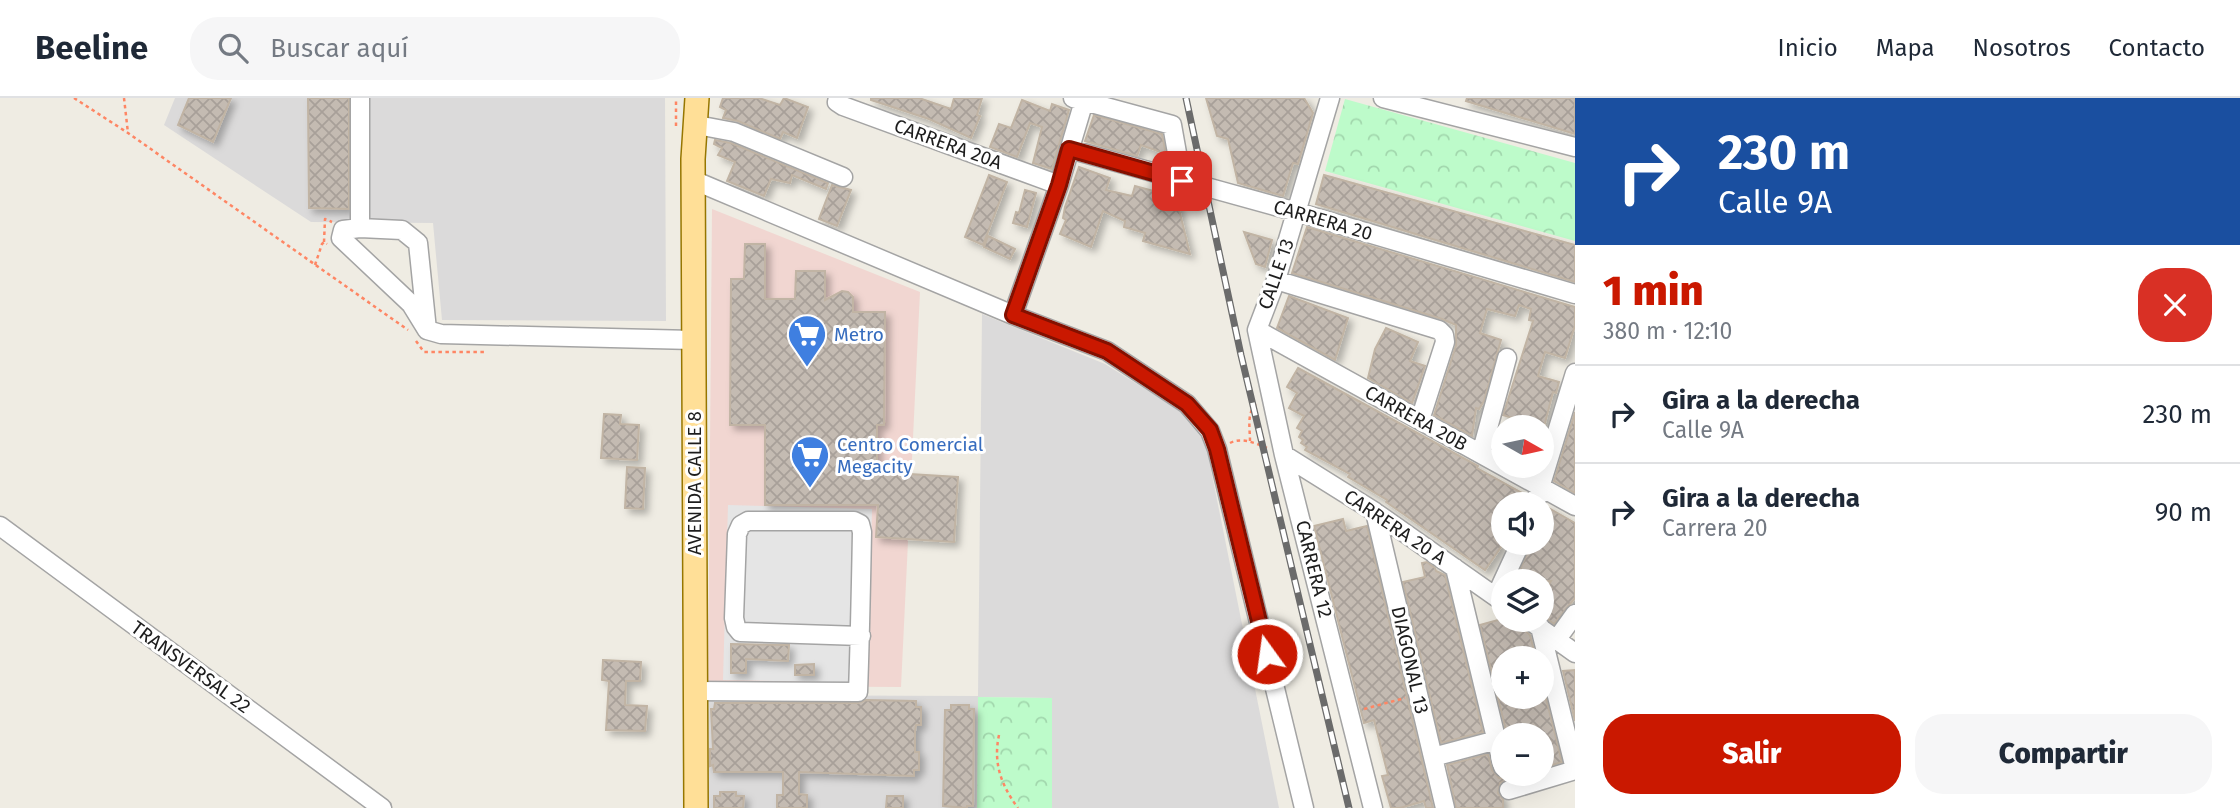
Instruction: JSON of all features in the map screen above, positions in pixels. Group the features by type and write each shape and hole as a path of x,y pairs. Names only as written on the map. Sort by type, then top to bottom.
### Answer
{"main road":[{"name":"AVENIDA CALLE 8","path":"685,98 685,122 693,169"},
{"name":"AVENIDA CALLE 8","path":"696,808 693,169 697,98"}],"street":[{"path":"360,98 360,228"},
{"name":"CALLE 13","path":"1258,330 1276,280 1330,98"},
{"path":"1383,98 1440,105 1575,146"},
{"name":"CARRERA 20A","path":"837,100 1059,185"},
{"path":"1013,315 1059,185 1078,100 1172,125 1182,181"},
{"path":"697,125 734,132 843,177"},
{"name":"CARRERA 20","path":"1069,149 1297,212 1575,294"},
{"path":"693,169 1013,315 1107,351 1145,383 1187,404 1210,430 1217,449 1304,808"},
{"path":"427,330 418,243 402,230 343,230 341,238 411,304 427,330 441,334 693,340"},
{"path":"1276,280 1439,330 1444,335 1445,342 1420,419"},
{"name":"CARRERA 12","path":"1258,330 1284,455 1373,808"},
{"name":"CARRERA 20B","path":"1258,330 1481,454 1534,492"},
{"path":"1481,454 1507,358"},
{"path":"1539,492 1575,375"},
{"name":"CARRERA 20 A","path":"1284,455 1375,512 1491,593"},
{"name":"CARRERA 20B","path":"1554,500 1575,506"},
{"name":"DIAGONAL 13","path":"1375,512 1445,808"},
{"path":"695,691 858,692 861,636 860,524 748,520 741,525 737,534 734,618 740,632 861,636"},
{"name":"TRANSVERSAL 22","path":"0,527 382,808"},
{"path":"1455,568 1493,723"},
{"path":"1557,639 1575,614"},
{"path":"1537,632 1575,770 1554,774"},
{"path":"1547,632 1575,653"},
{"path":"1433,757 1491,742"},
{"path":"1508,786 1513,808"}],"path":[{"path":"74,98 407,329"},
{"path":"124,98 128,133"},
{"path":"1250,441 1249,417 1254,405 1271,392"},
{"path":"1217,449 1236,440 1250,441 1284,455"},
{"path":"1350,713 1418,695"},
{"path":"999,735 997,765 1002,781 1018,808"}],"shaded area":[{"path":"175,98 665,98 666,321 442,320 433,223 311,222 164,125"},
{"name":"Centro Comercial Megacity","path":"712,209 920,292 901,687 708,686"},
{"path":"982,314 1105,364 1190,417 1206,445 1279,808 1052,808 1052,698 979,697 977,808 706,808 704,695 978,696"},
{"path":"728,505 872,509 868,683 723,680"}],"green space":[{"path":"1345,99 1575,163 1575,241 1325,171"},
{"path":"978,697 1052,698 1052,808 977,808"}],"building":[{"path":"189,98 231,98 213,142 178,125"},
{"path":"308,98 349,98 349,209 309,208"},
{"path":"723,98 759,98 780,105 784,98 808,107 797,138 783,132 780,139 738,121 723,118 726,110 720,107"},
{"path":"871,98 919,98 951,109 954,98 982,98 977,115 980,116 971,138"},
{"path":"1206,98 1304,98 1313,113 1298,164 1293,163 1283,196 1238,183 1228,139 1217,136"},
{"path":"1467,98 1575,98 1575,134 1466,101"},
{"path":"1022,100 1050,111 1052,104 1069,110 1052,169 1033,163 1042,127 1030,123 1017,157 990,147 999,124 1011,128"},
{"path":"1094,115 1162,134 1166,154 1141,145 1137,156 1085,141"},
{"path":"715,140 731,143 828,183 826,189 792,175 790,183 771,179 764,196 727,181 735,162 718,155 722,148 714,144"},
{"path":"1079,167 1110,178 1106,190 1132,196 1135,186 1176,197 1190,254 1143,241 1145,233 1124,227 1125,221 1103,211 1091,247 1060,234 1066,220 1063,218 1065,207"},
{"path":"989,175 1007,182 983,245 965,237"},
{"path":"1324,175 1575,245 1575,282 1316,204"},
{"path":"832,185 851,190 837,226 819,219"},
{"path":"1025,190 1036,193 1027,227 1013,223 1016,212 1019,213"},
{"path":"1307,227 1575,307 1575,325 1565,358 1545,352 1538,376 1559,382 1556,393 1553,392 1547,415 1503,415 1533,321 1529,320 1531,309 1519,305 1515,316 1487,309 1480,333 1501,340 1484,401 1479,409 1476,408 1472,436 1434,415 1456,345 1456,325 1292,273"},
{"path":"1244,232 1272,240 1265,267 1256,264"},
{"path":"988,236 1015,249 1010,259 984,247"},
{"path":"745,244 765,244 765,299 795,299 796,271 825,271 825,300 842,291 848,292 853,297 853,312 885,312 884,425 877,425 877,472 958,477 954,542 876,537 878,505 765,505 765,425 730,425 731,279 744,279"},
{"path":"1289,296 1348,318 1335,360 1277,328"},
{"path":"1386,328 1418,342 1410,361 1425,366 1412,403 1368,378 1375,349"},
{"path":"1298,368 1478,466 1477,468 1491,478 1520,492 1491,492 1491,555 1495,555 1485,570 1386,502 1387,500 1348,477 1350,474 1305,450 1307,447 1301,443 1303,440 1299,437 1302,431 1297,428 1304,416 1289,408 1297,393 1287,387"},
{"path":"1575,412 1575,493 1554,481"},
{"path":"604,414 621,415 620,424 639,425 637,460 601,458"},
{"path":"627,467 645,468 643,509 625,508"},
{"path":"1554,511 1575,523 1575,598 1554,624 1554,569 1520,569 1526,555 1554,555"},
{"path":"1343,519 1346,531 1367,526 1433,808 1426,808 1424,801 1391,808 1382,776 1388,775 1374,720 1364,723 1314,526"},
{"path":"1427,562 1445,575 1483,732 1441,743 1403,582 1425,577 1422,563"},
{"path":"1491,622 1491,632 1527,632 1533,646 1491,646 1491,670 1480,625"},
{"path":"731,644 789,645 788,661 746,659 746,673 731,673"},
{"path":"603,660 641,662 640,681 626,681 625,705 647,706 645,731 606,730 609,681 602,680"},
{"path":"814,664 814,675 795,675 795,665"},
{"path":"1575,670 1575,721 1563,671"},
{"path":"866,700 916,701 916,707 921,707 921,725 916,725 915,731 915,752 919,752 919,770 914,770 914,776 799,772 799,794 807,795 807,808 777,808 777,795 783,795 783,772 714,772 713,765 710,766 710,749 713,749 711,709 714,709 715,703 858,703"},
{"path":"951,705 969,705 969,709 974,709 973,806 967,808 943,806 945,710 951,710"},
{"path":"1501,709 1549,709 1552,723 1504,723"},
{"path":"1554,730 1562,762 1554,764"},
{"path":"1488,754 1491,786 1499,786 1498,793 1503,799 1503,808 1456,808 1447,765"},
{"path":"720,792 736,792 736,796 744,796 743,808 714,808 714,796 720,796"},
{"path":"887,796 903,796 903,808 886,808"}],"railway":[{"path":"1186,98 1241,355 1349,808"}],"place":[{"name":"Metro","path":"807,368"},
{"name":"Centro Comercial Megacity","path":"810,489"}],"route":[{"path":"1182,181 1069,149 1013,315 1107,351 1187,404 1210,430 1267,654"}]}
